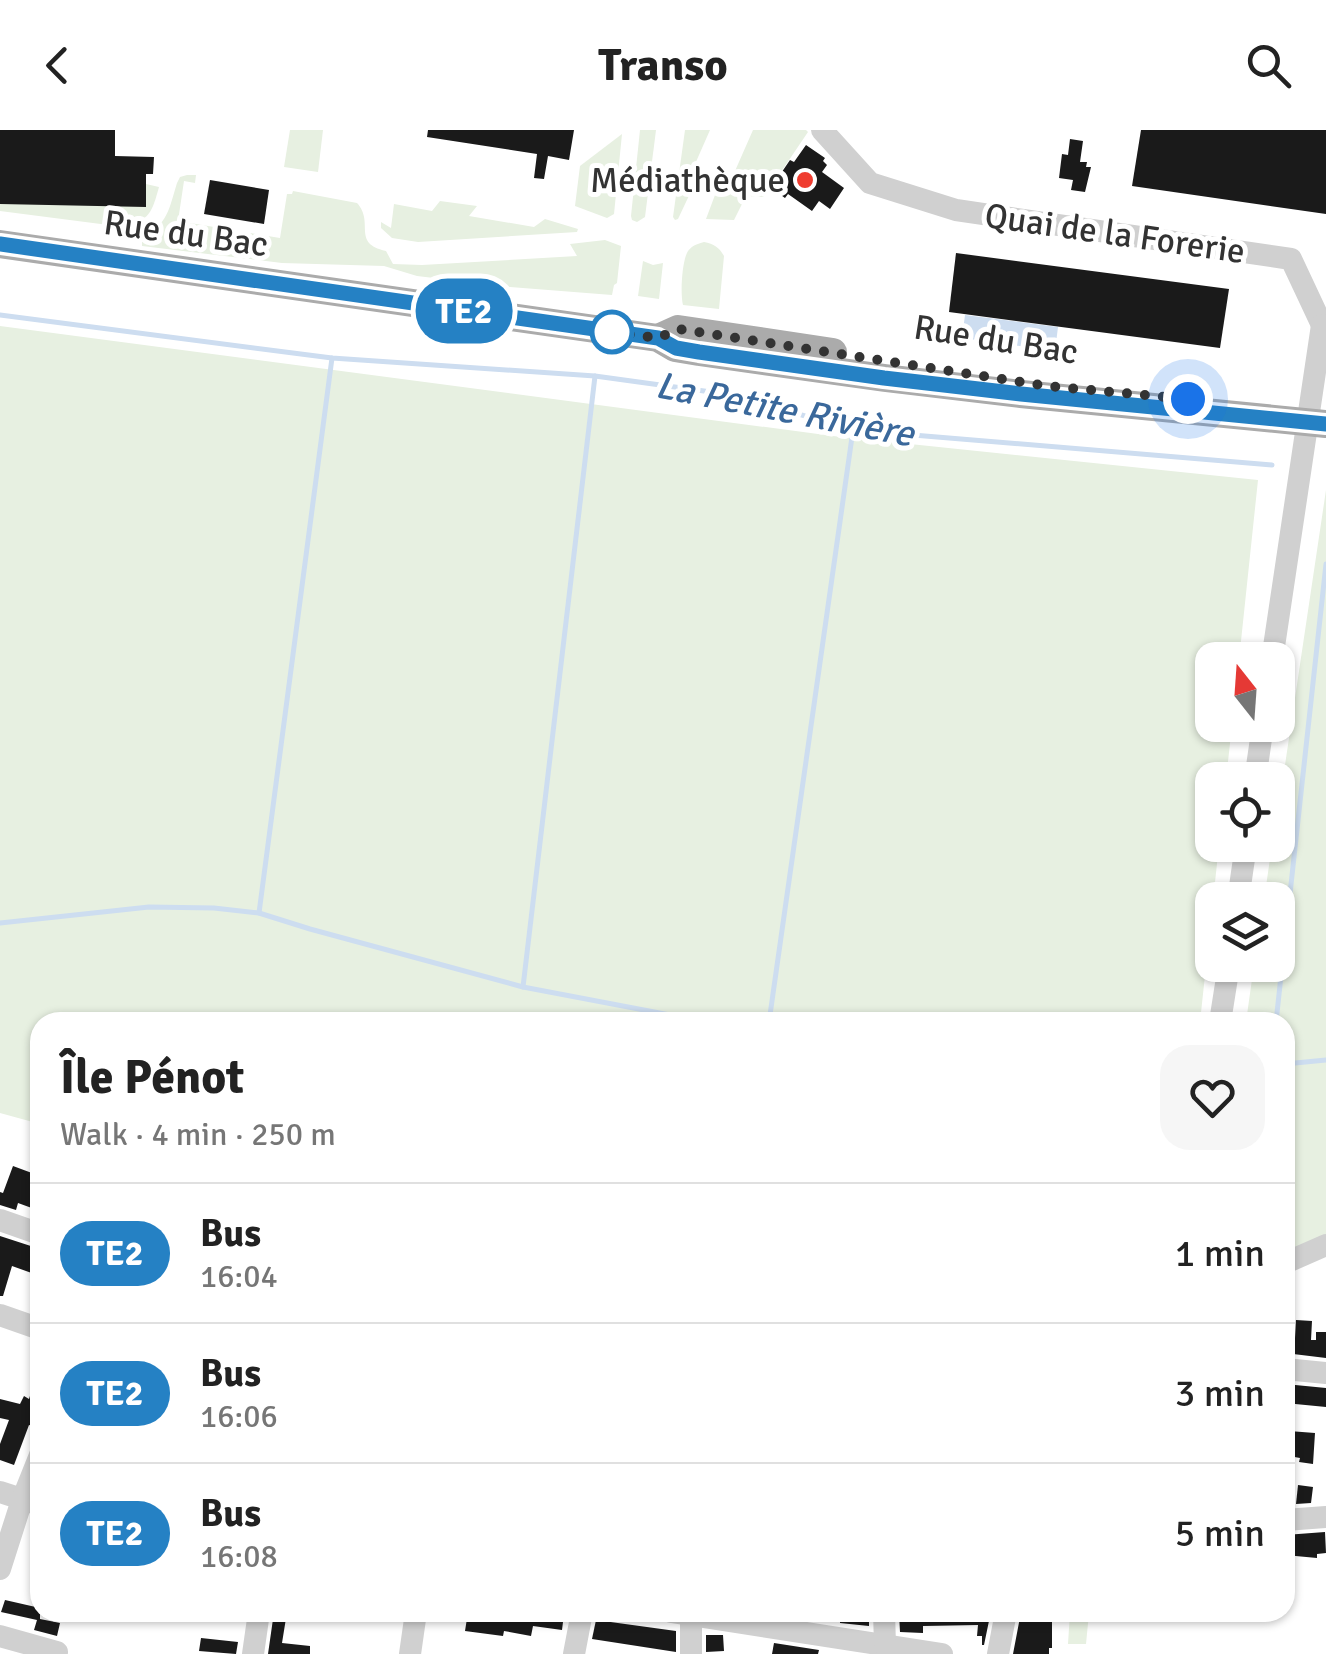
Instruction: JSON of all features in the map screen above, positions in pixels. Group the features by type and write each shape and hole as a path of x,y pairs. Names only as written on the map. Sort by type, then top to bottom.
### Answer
{"main road":[{"name":"Rue du Bac","path":"0,244 658,338 687,350 884,378 1317,416"}],"street":[{"name":"Quai de la Forerie","path":"822,130 870,183 956,210 1291,259 1324,323"},
{"path":"1275,642 1317,416 1324,323"},
{"path":"1221,1012 1226,982"},
{"path":"0,1220 30,1230"},
{"path":"1295,1259 1326,1245"},
{"path":"0,1316 30,1326"},
{"path":"1295,1370 1326,1373"},
{"path":"0,1569 21,1499"},
{"path":"1295,1520 1326,1518"},
{"path":"252,1654 257,1622"},
{"path":"410,1654 415,1622"},
{"path":"574,1654 580,1622"},
{"path":"686,1622 691,1654"},
{"path":"737,1622 942,1654"},
{"path":"885,1622 888,1648"},
{"path":"998,1654 1004,1622"},
{"path":"0,1636 57,1652"}],"green space":[{"path":"290,130 323,130 318,172 284,167"},
{"path":"640,130 656,130 645,217 637,222 631,216"},
{"path":"685,130 710,130 688,180 694,185 675,220 673,217"},
{"path":"753,130 808,132 764,197 746,196 734,220 706,219 715,195 724,196"},
{"path":"622,134 614,214 607,218 575,206 580,166"},
{"path":"196,175 195,183 184,181 178,221 280,238 287,194 293,191 357,203 362,210 366,238 386,251 393,264 577,256 570,244 605,240 621,246 617,283 612,295 417,276 384,266 282,263 142,246 142,238 166,215 180,177"},
{"path":"146,184 159,187 152,209 145,218 124,227 0,211 0,192 146,195"},
{"path":"440,201 477,206 469,216 534,227 545,219 578,229 418,242 392,238 381,228 381,222 391,228 394,204 432,211"},
{"path":"704,242 716,246 724,256 719,309 683,305 686,255"},
{"path":"643,261 663,263 659,299 638,296"},
{"path":"0,326 833,436 1258,480 1241,642 1195,642 1195,742 1230,742 1228,762 1195,762 1195,862 1217,862 1215,882 1195,882 1195,982 1204,982 1201,1012 30,1012 30,1121 0,1113"},
{"path":"1326,490 1326,1239 1295,1251 1295,1012 1247,1012 1252,982 1295,982 1295,882 1267,882 1270,862 1295,862 1295,762 1285,762 1288,742 1295,742 1295,698"},
{"path":"1069,1622 1088,1622 1086,1644 1068,1644"}],"water":[{"path":"965,315 1058,327 1055,351 962,338"}],"building":[{"path":"0,130 115,130 115,156 154,157 153,174 146,174 146,207 0,204"},
{"path":"428,130 574,130 569,160 548,156 544,179 534,178 537,154 427,137"},
{"path":"1141,130 1326,130 1326,214 1132,186"},
{"path":"1070,139 1083,141 1080,162 1091,167 1085,192 1071,190 1073,180 1059,178 1062,154 1068,155"},
{"name":"Médiathèque","path":"806,145 825,158 827,165 822,172 844,188 830,209 819,201 812,211 788,194 785,198 771,188"},
{"path":"210,180 269,190 264,224 204,214"},
{"path":"956,253 1229,289 1220,348 949,312"},
{"path":"13,1166 30,1172 30,1207 18,1203 16,1210 0,1205 0,1192 3,1193"},
{"path":"0,1236 30,1246 30,1272 12,1266 0,1296"},
{"path":"1296,1320 1312,1321 1311,1340 1316,1340 1316,1332 1326,1332 1326,1358 1295,1354"},
{"path":"1295,1385 1326,1388 1326,1407 1295,1404"},
{"path":"24,1396 29,1399 30,1396 30,1425 14,1465 0,1460 0,1444 9,1420 0,1418 0,1399 20,1404"},
{"path":"1295,1431 1315,1433 1313,1464 1299,1462 1300,1458 1295,1457"},
{"path":"1298,1485 1313,1487 1311,1503 1296,1504"},
{"path":"1325,1532 1326,1553 1317,1554 1317,1558 1295,1556 1295,1534"},
{"path":"5,1600 30,1606 30,1618 1,1612"},
{"path":"36,1622 60,1623 57,1636 34,1630"},
{"path":"273,1622 285,1622 282,1643 310,1646 310,1654 268,1654"},
{"path":"466,1622 563,1622 562,1630 533,1626 531,1636 465,1631"},
{"path":"596,1622 676,1631 676,1652 592,1639"},
{"path":"869,1622 869,1626 840,1623"},
{"path":"899,1622 989,1622 984,1645 982,1636 977,1636 978,1625 923,1626 923,1633 900,1632"},
{"path":"1019,1622 1052,1622 1049,1654 1013,1654"},
{"path":"706,1635 723,1635 724,1651 706,1652"},
{"path":"201,1638 238,1642 236,1654 199,1651"},
{"path":"774,1643 819,1650 818,1654 772,1654"}],"waterway":[{"name":"La Petite Rivière","path":"0,315 332,358 595,376 733,395 853,430 1272,465"},
{"path":"259,913 332,358"},
{"path":"523,987 595,376"},
{"path":"770,1012 853,430"},
{"path":"1277,1012 1326,564"},
{"path":"0,923 149,907 259,913 523,987 654,1012"},
{"path":"1295,1063 1326,1060"}],"bus line":[{"name":"TE2","path":"0,244 658,338 676,348 884,378 1326,424"}],"place":[{"name":"Médiathèque","path":"805,180"}],"route":[{"path":"612,332 658,338 678,329 1047,386 1188,399"}]}
